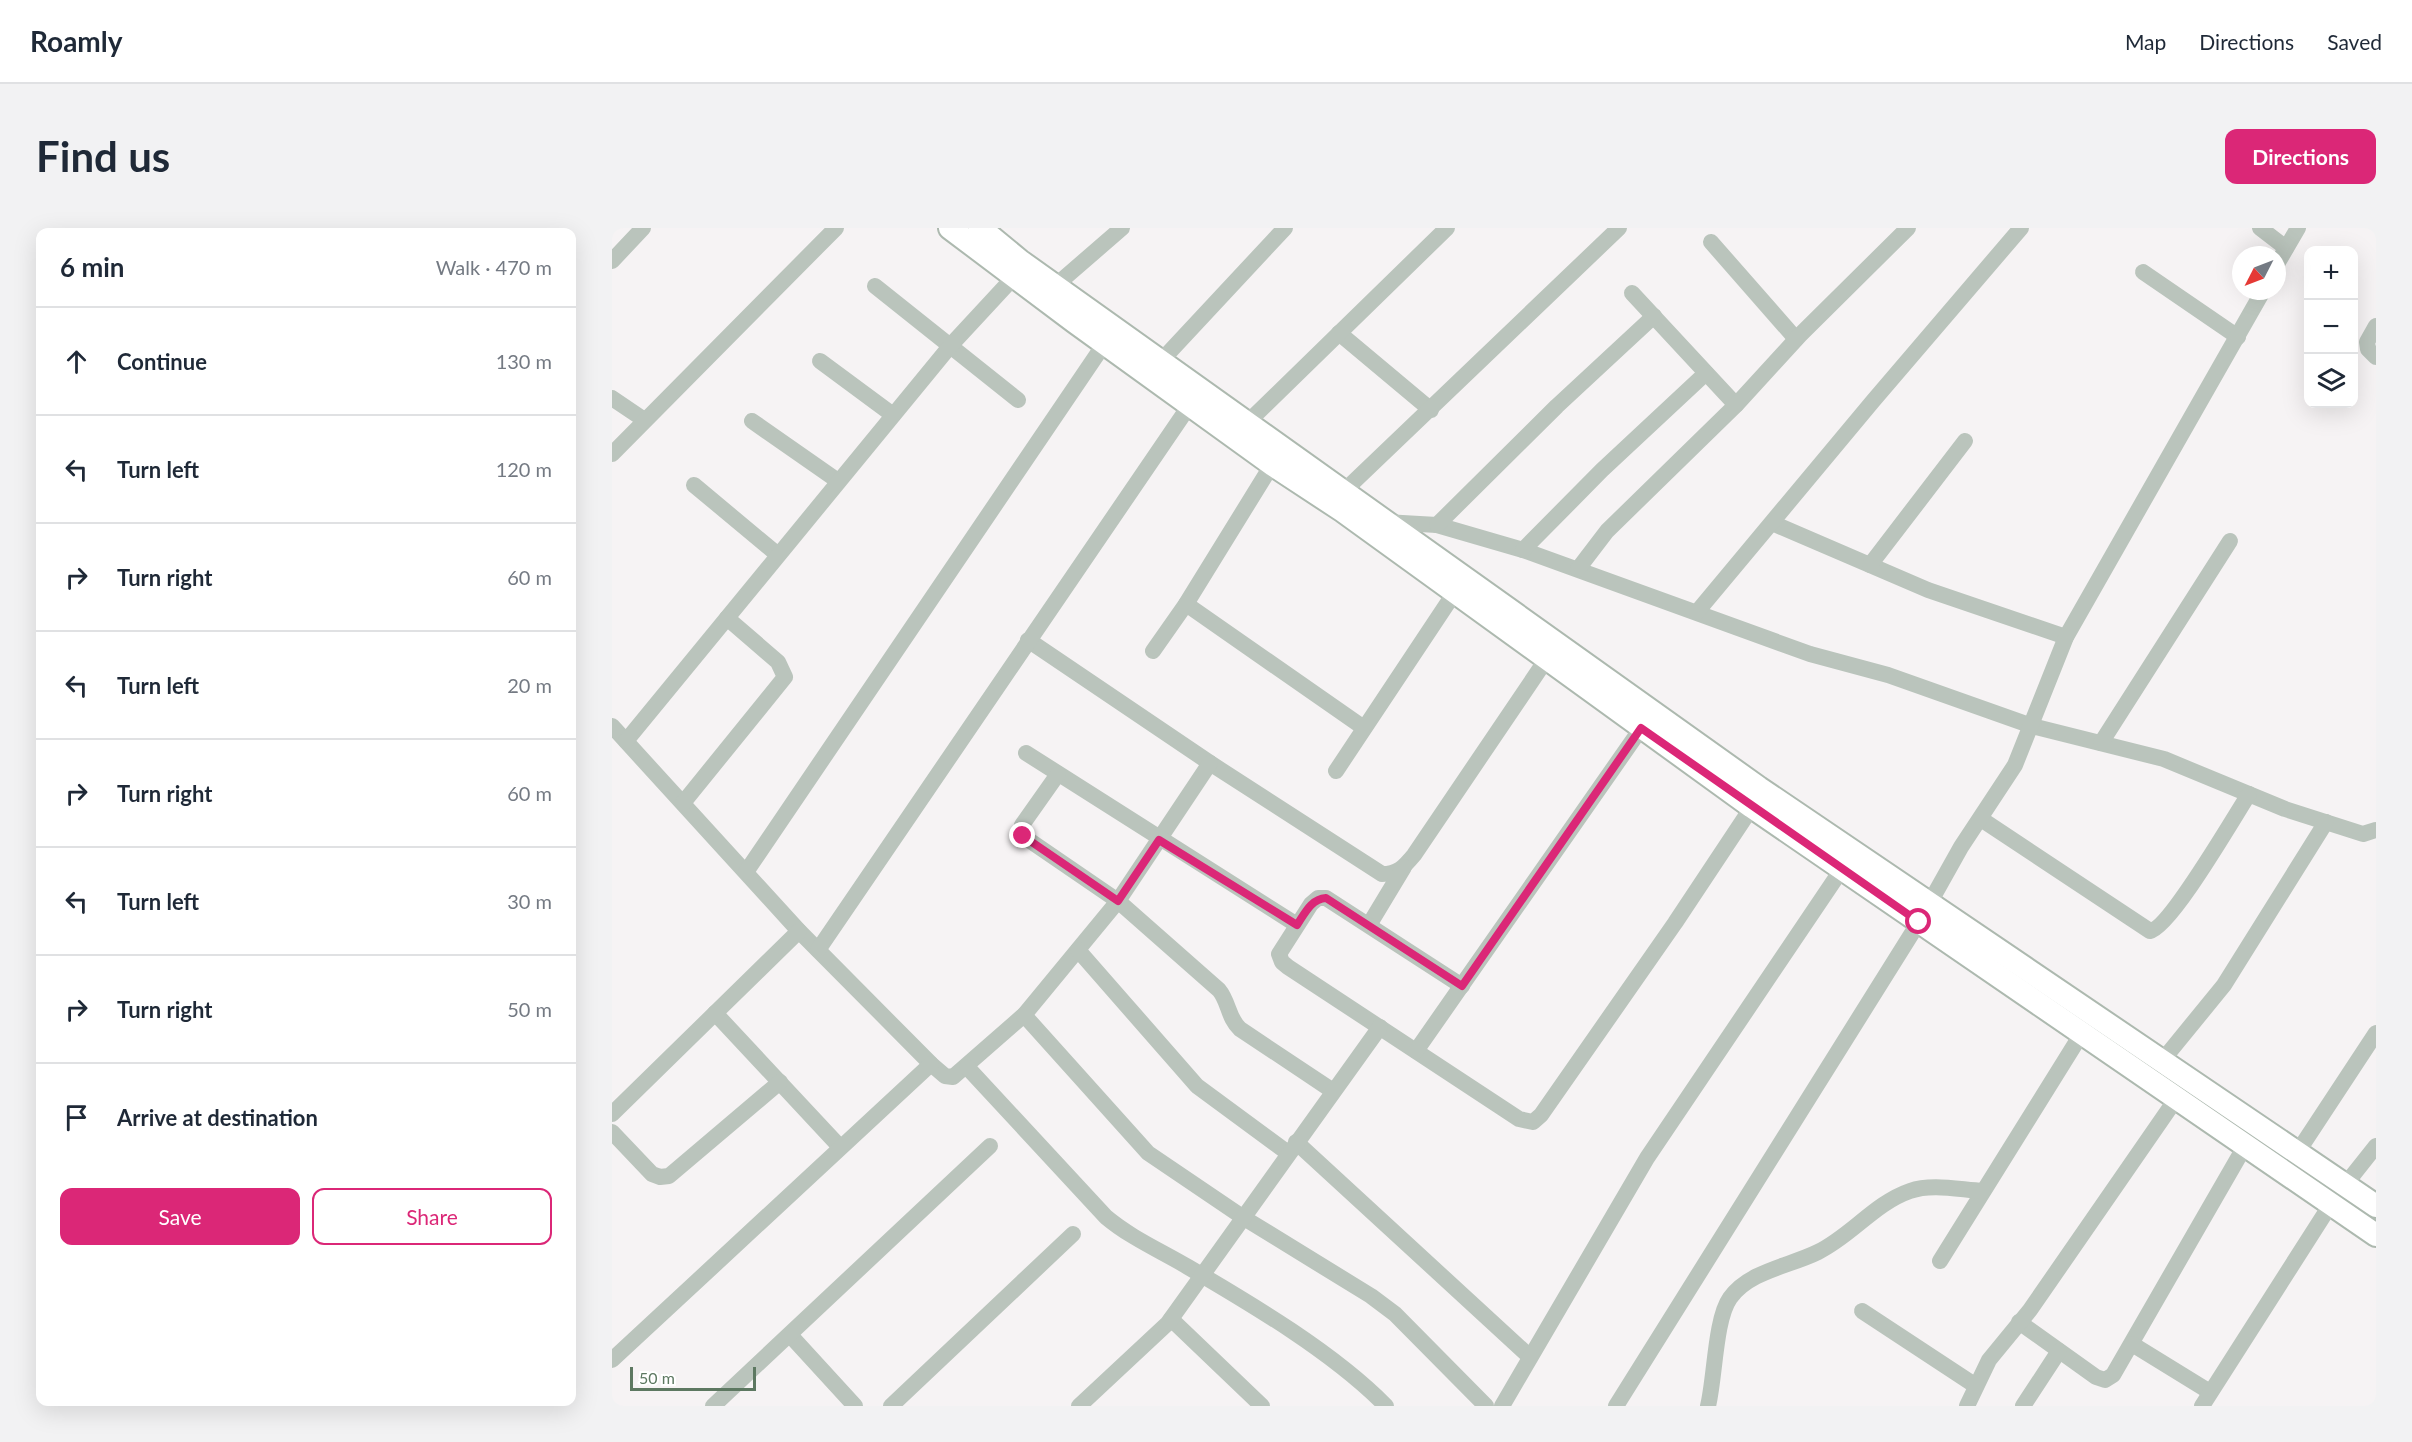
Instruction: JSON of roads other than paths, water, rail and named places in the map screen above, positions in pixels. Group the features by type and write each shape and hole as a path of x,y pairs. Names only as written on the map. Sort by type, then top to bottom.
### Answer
{"main road":[{"path":"950,228 1014,277 1049,292"},
{"path":"980,228 1049,292 1278,456 1365,527 1455,592 1552,651"},
{"path":"1110,336 1161,361 1195,397 1248,422 1278,456 1343,492 1388,522 1552,651 1847,860 1919,922 2088,1023 2162,1061 2376,1206"},
{"path":"1647,720 1752,807 1847,860 1930,902 2088,1023 2176,1098 2376,1235"}],"street":[{"path":"612,261 643,228"},
{"path":"612,454 643,419 836,228"},
{"path":"1049,292 1122,228"},
{"path":"1161,361 1285,228"},
{"path":"1248,422 1447,228"},
{"path":"1343,492 1619,228"},
{"path":"1578,569 1607,531 1736,405 1796,339 1908,228"},
{"path":"1698,612 1873,401 2022,228"},
{"path":"2260,228 2283,246"},
{"path":"2286,248 2298,228"},
{"path":"1711,242 1796,339"},
{"path":"2143,272 2238,337"},
{"path":"626,741 951,345 1014,277"},
{"path":"875,286 1018,400"},
{"path":"1632,293 1736,405"},
{"path":"1616,1406 1919,922 1961,847 2015,765 2066,637 2258,300"},
{"path":"1437,525 1557,406 1654,316"},
{"path":"2376,326 2367,342 2368,349 2376,357"},
{"path":"1339,333 1431,410"},
{"path":"746,872 1110,336"},
{"path":"820,362 893,415"},
{"path":"1523,550 1602,470 1706,373"},
{"path":"818,950 1195,397"},
{"path":"612,398 643,419"},
{"path":"752,421 838,481"},
{"path":"1870,565 1965,441"},
{"path":"1153,651 1186,603 1278,456"},
{"path":"694,485 778,555"},
{"path":"1365,527 1388,522 1437,525 1523,550 1810,654 1888,675 2032,726 2164,759 2249,794 2362,834 2376,830"},
{"path":"1773,523 1928,590 2066,637"},
{"path":"2101,743 2230,541"},
{"path":"1336,771 1455,592"},
{"path":"1186,603 1364,728"},
{"path":"683,803 785,677 784,670 778,662 727,618"},
{"path":"1028,640 1210,763 1382,874 1394,874 1404,867"},
{"path":"1370,925 1404,867 1552,651"},
{"path":"1416,1051 1647,720"},
{"path":"612,726 799,931 931,1064 945,1076 953,1077 1024,1015 1078,950 1118,901 1210,763"},
{"path":"1026,753 1159,840 1297,925"},
{"path":"1058,774 1022,825 1023,836 1118,901 1219,990 1227,1002 1234,1024 1240,1029 1333,1091"},
{"path":"1981,819 2150,931 2156,930 2161,925 2186,893 2249,794"},
{"path":"1462,986 1326,898 1318,898 1311,904 1282,946 1280,954 1282,962 1416,1051 1519,1119 1533,1122 1541,1114 1675,923 1752,807"},
{"path":"2162,1061 2230,977 2326,822"},
{"path":"1502,1406 1642,1166 1847,860"},
{"path":"612,1114 799,931"},
{"path":"1078,950 1197,1086 1292,1148 1530,1357"},
{"path":"715,1013 840,1147"},
{"path":"1024,1015 1148,1153 1244,1218 1371,1296 1395,1314 1486,1406"},
{"path":"1940,1261 2088,1023"},
{"path":"1079,1406 1148,1344 1171,1319 1380,1027"},
{"path":"2297,1153 2376,1032"},
{"path":"612,1360 931,1064"},
{"path":"967,1067 1106,1217 1134,1238 1203,1275 1328,1356 1353,1374 1386,1406"},
{"path":"612,1132 652,1174 660,1177 669,1176 780,1082"},
{"path":"1966,1406 1989,1360 2049,1284 2176,1098"},
{"path":"714,1406 990,1146"},
{"path":"2019,1322 2105,1380 2113,1375 2245,1146"},
{"path":"2345,1185 2376,1146"},
{"path":"1708,1406 1714,1380 1721,1324 1729,1299 1750,1280 1820,1252 1894,1199 1912,1190 1936,1188 1983,1191"},
{"path":"2132,1344 2206,1399 2331,1204"},
{"path":"891,1406 1073,1234"},
{"path":"1862,1311 1976,1386"},
{"path":"1171,1319 1262,1406"},
{"path":"790,1335 855,1406"},
{"path":"2023,1406 2059,1351"}]}
